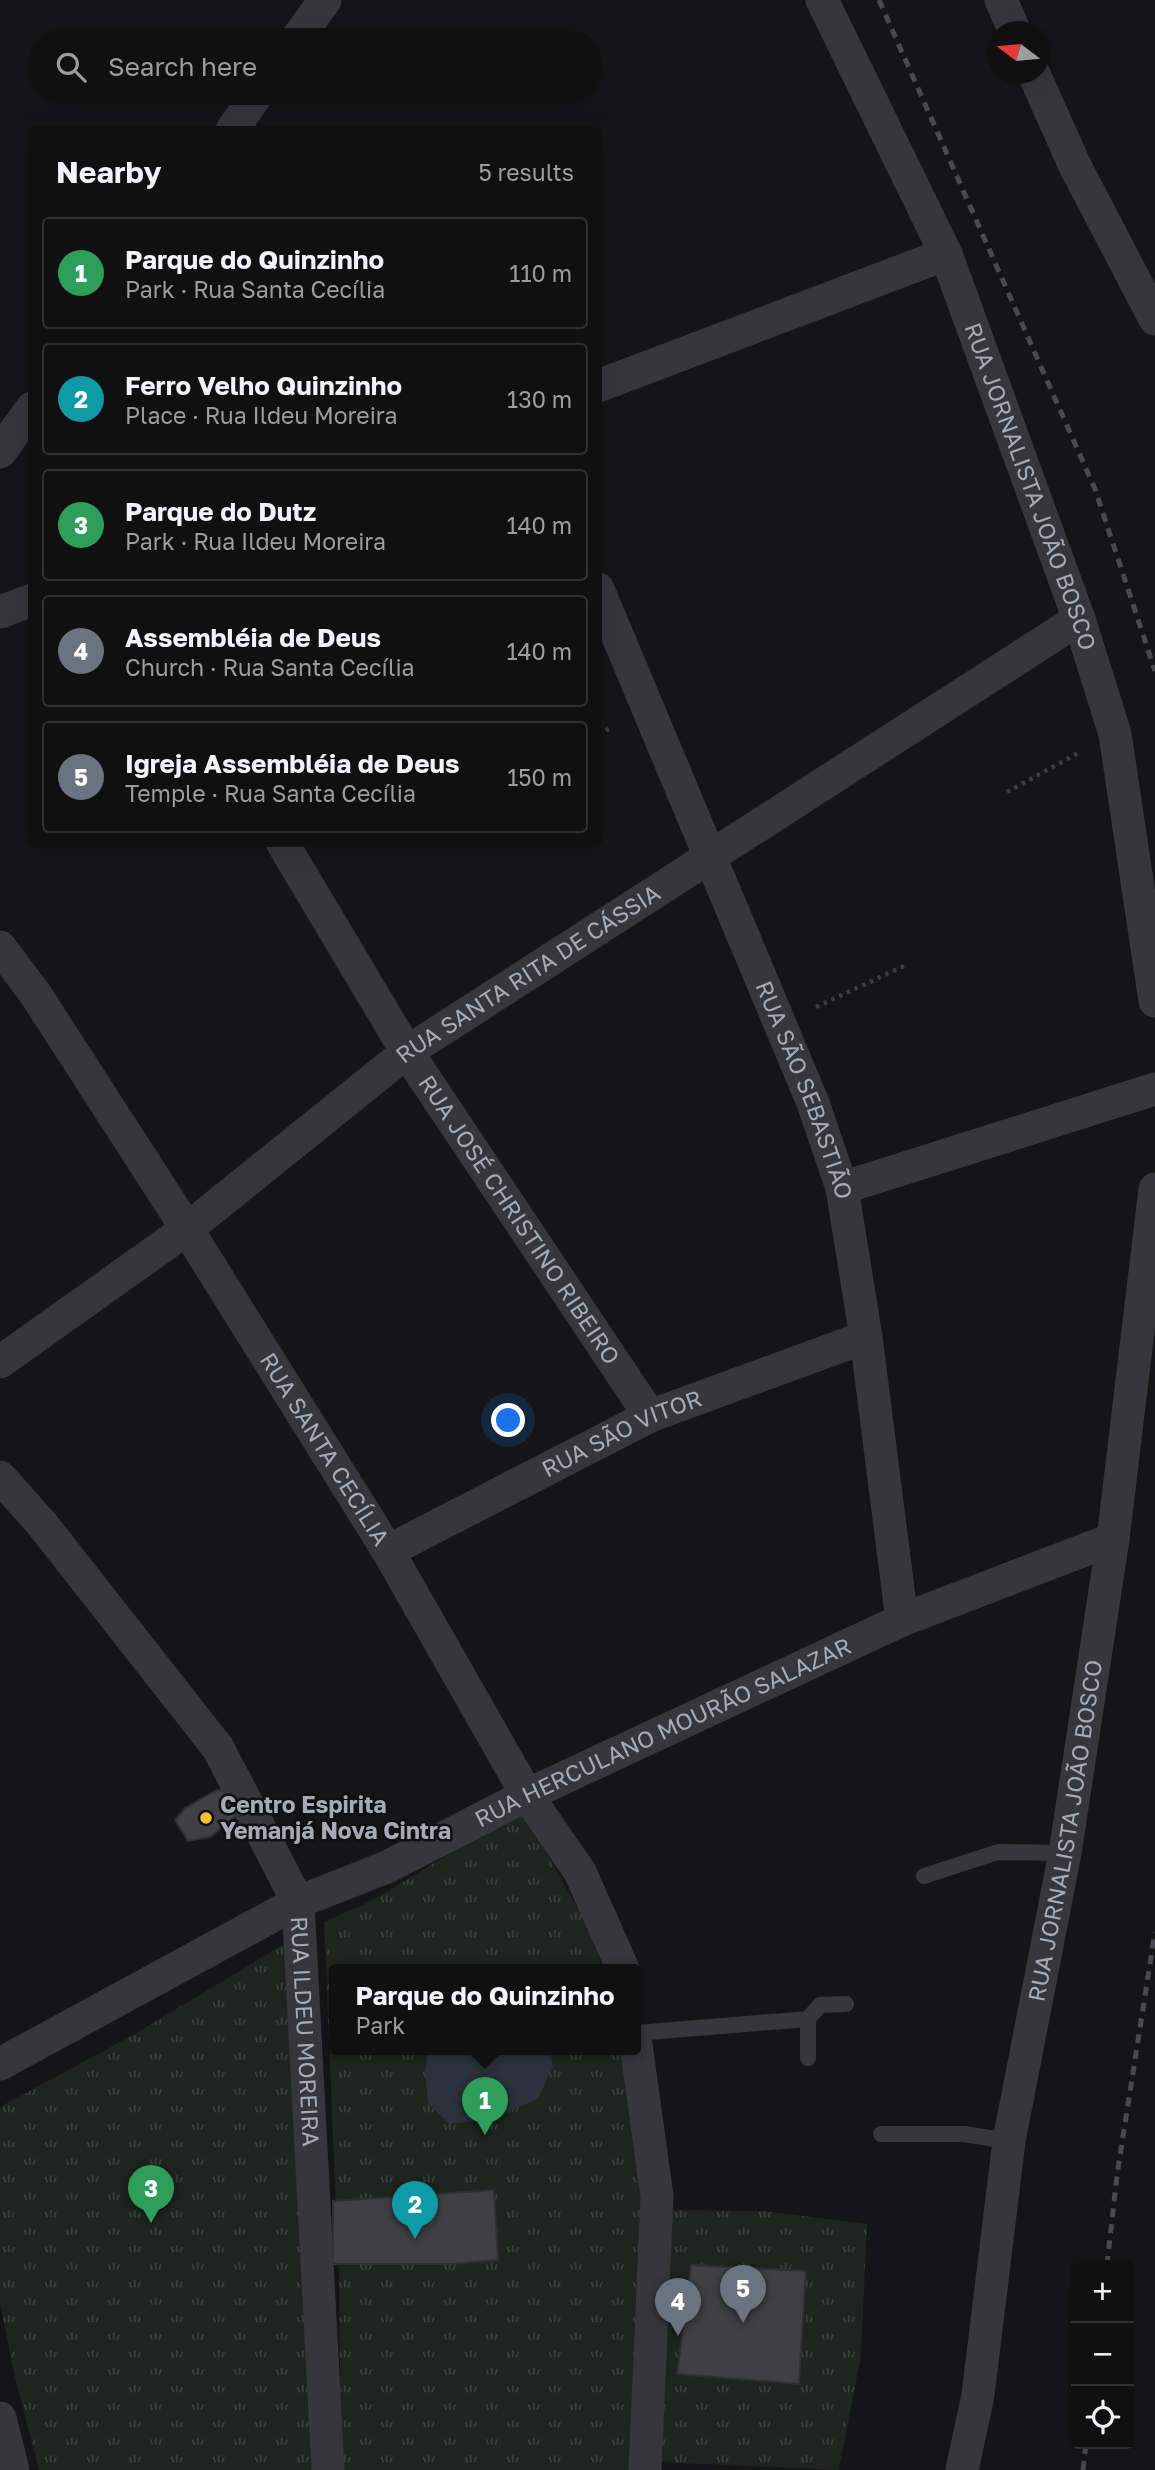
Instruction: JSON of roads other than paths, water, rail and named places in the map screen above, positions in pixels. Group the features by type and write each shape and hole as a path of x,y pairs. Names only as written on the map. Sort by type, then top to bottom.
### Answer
{"street":[{"path":"305,28 325,0"},
{"name":"RUA JORNALISTA JOÃO BOSCO","path":"822,0 946,254 1079,619 1115,734 1155,1002"},
{"path":"1001,0 1010,21"},
{"path":"1038,84 1075,166 1155,319"},
{"path":"235,126 250,105"},
{"path":"602,384 946,254"},
{"path":"0,452 28,414"},
{"name":"RUA SÃO SEBASTIÃO","path":"602,599 813,1103 842,1188 866,1337 902,1620"},
{"path":"0,612 28,602"},
{"name":"RUA SANTA RITA DE CÁSSIA","path":"0,1362 187,1229 407,1052 1079,619"},
{"name":"RUA JOSÉ CHRISTINO RIBEIRO","path":"285,847 407,1052 650,1416"},
{"name":"RUA SANTA CECÍLIA","path":"0,947 36,995 187,1229 388,1551 527,1795 580,1872 621,1964"},
{"path":"842,1188 1155,1089"},
{"name":"RUA JORNALISTA JOÃO BOSCO","path":"962,2470 978,2395 1009,2141 1065,1853 1113,1539 1155,1189"},
{"name":"RUA SÃO VITOR","path":"388,1551 650,1416 866,1337"},
{"name":"RUA ILDEU MOREIRA","path":"0,1478 41,1524 218,1748 298,1902 328,2470"},
{"name":"RUA HERCULANO MOURÃO SALAZAR","path":"0,2064 298,1902 387,1867 527,1795 902,1620 1113,1539"},
{"path":"636,2055 657,2196 645,2470"},
{"path":"0,2418 13,2470"}],"lane":[{"path":"924,1876 998,1852 1065,1853"},
{"path":"808,2058 808,2020 820,2005 845,2004"},
{"path":"641,2033 808,2020"},
{"path":"881,2134 964,2134 1009,2141"}],"railway":[{"path":"879,0 1095,489 1155,671"},
{"path":"1108,2260 1117,2175 1155,1932"},
{"path":"1083,2470 1085,2449"}],"place":[{"name":"Centro Espirita Yemanjá Nova Cintra","path":"206,1818"},
{"name":"Parque do Quinzinho","path":"485,2135"},
{"name":"Parque do Dutz","path":"151,2223"},
{"name":"Ferro Velho Quinzinho","path":"415,2239"},
{"name":"Igreja Assembléia de Deus","path":"743,2323"},
{"name":"Assembléia de Deus","path":"678,2336"}]}
